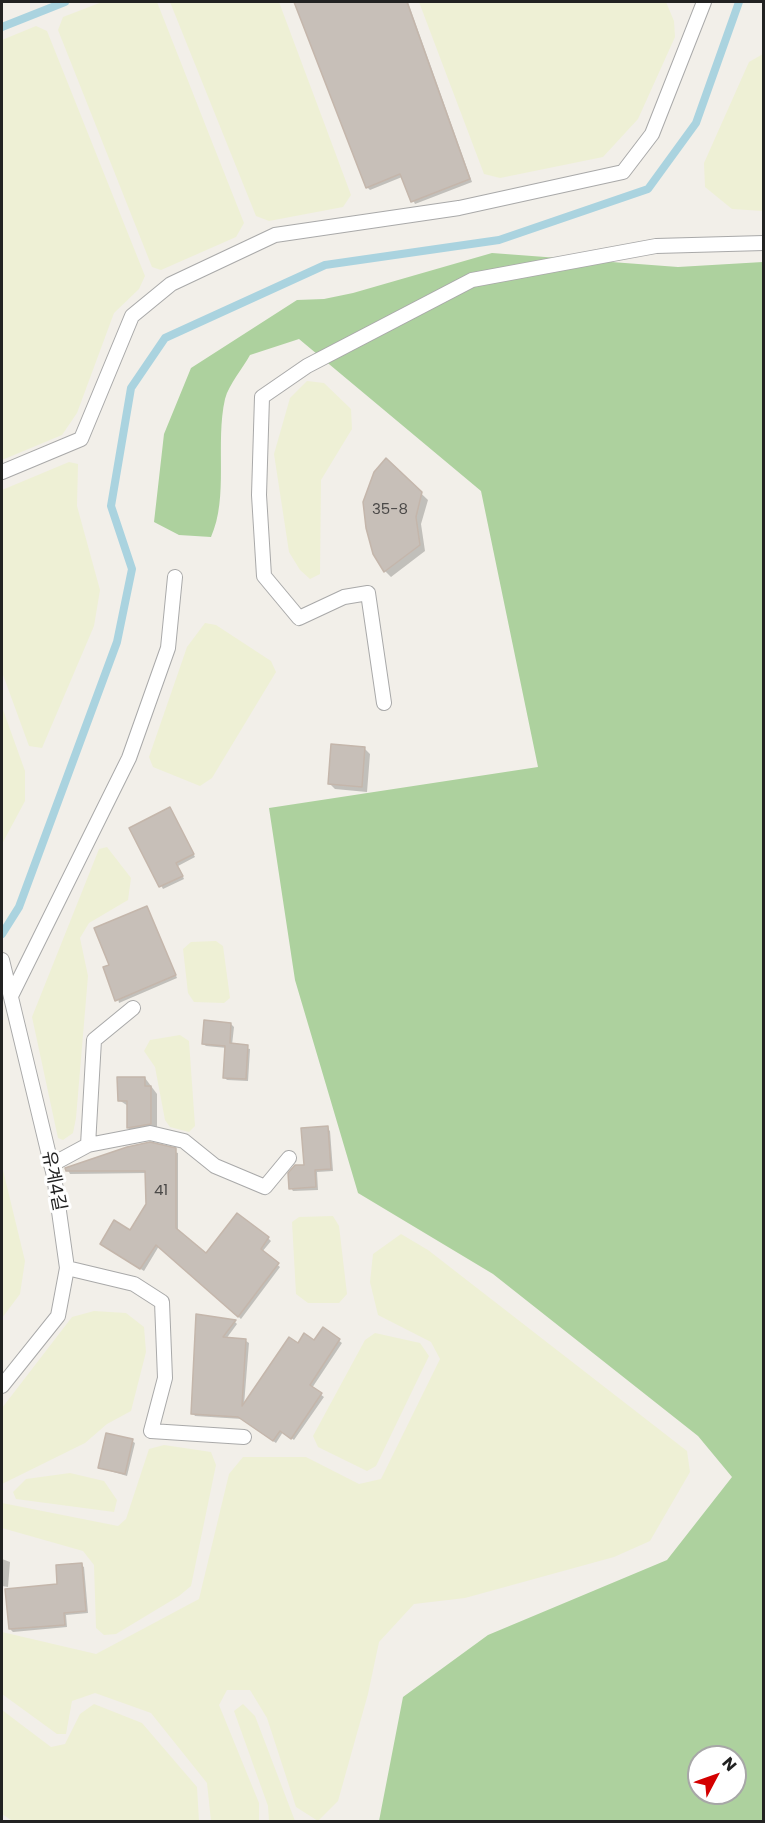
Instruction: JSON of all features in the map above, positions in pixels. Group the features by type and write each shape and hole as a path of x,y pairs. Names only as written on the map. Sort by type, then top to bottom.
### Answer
{"lane":[{"path":"2,472 81,439 132,316 171,284 275,235 459,208 623,172 652,134 704,2"},
{"path":"384,703 368,593 344,597 299,618 264,576 259,495 262,398 307,366 472,280 656,246 764,243"},
{"path":"7,994 129,758 168,648 175,577"},
{"name":"유계4길","path":"2,960 7,994 51,1165 68,1268 58,1316 2,1386"},
{"path":"87,1145 93,1040 133,1008"},
{"path":"51,1165 87,1145 150,1133 184,1141 215,1166 265,1187 290,1158"},
{"path":"68,1268 134,1284 162,1302 165,1378 151,1431 244,1437"}],"green space":[{"path":"102,2 157,2 244,223 236,237 161,270 152,267 58,30 63,17"},
{"path":"170,2 279,2 351,195 343,207 269,221 256,216"},
{"path":"419,2 666,2 674,21 675,37 638,119 603,157 500,178 484,174"},
{"path":"36,26 47,31 145,276 139,289 114,313 77,413 62,435 2,460 2,40"},
{"path":"763,54 763,211 732,209 705,187 704,163 749,62"},
{"path":"492,253 678,267 763,262 763,1821 379,1821 403,1697 488,1635 667,1560 732,1477 698,1436 493,1274 358,1193 295,980 269,808 538,767 481,491 299,339 250,355 227,393 222,416 219,505 211,537 179,535 154,522 164,434 191,368 297,300 324,299 353,293"},
{"path":"307,381 324,383 351,409 352,429 321,480 320,574 310,579 300,570 289,552 274,454 290,398"},
{"path":"69,462 78,464 77,506 100,590 94,626 42,748 29,746 2,672 2,490"},
{"path":"205,623 216,625 271,661 276,672 212,778 200,786 153,767 149,757 187,647"},
{"path":"2,707 25,771 25,801 2,844"},
{"path":"107,847 131,878 128,900 89,923 80,938 88,976 76,1118 73,1133 63,1140 58,1138 32,1017 99,849"},
{"path":"216,941 223,946 230,998 224,1003 194,1002 188,993 183,949 191,942"},
{"path":"180,1035 189,1041 195,1126 189,1132 170,1127 165,1120 155,1067 144,1051 150,1040"},
{"path":"2,1166 25,1261 20,1294 2,1318"},
{"path":"333,1216 339,1226 347,1294 339,1303 308,1303 296,1294 292,1222 299,1217"},
{"path":"401,1234 428,1250 687,1451 690,1472 650,1541 614,1557 465,1598 414,1604 379,1642 368,1694 338,1801 318,1821 296,1807 267,1718 250,1690 227,1690 219,1705 259,1803 259,1821 211,1821 207,1783 151,1713 95,1693 72,1701 66,1734 57,1734 2,1694 2,1632 96,1654 199,1599 229,1474 243,1457 306,1457 359,1484 381,1479 440,1359 431,1342 378,1315 370,1282 373,1254"},
{"path":"94,1311 126,1313 144,1327 146,1352 131,1411 107,1424 85,1443 2,1484 2,1408 72,1317"},
{"path":"375,1333 420,1343 429,1356 376,1466 367,1471 318,1447 313,1436 365,1340"},
{"path":"164,1445 211,1452 216,1465 191,1586 179,1596 116,1634 104,1635 96,1628 94,1565 83,1551 2,1528 2,1503 118,1526 126,1519 149,1449"},
{"path":"70,1473 104,1481 117,1500 114,1512 16,1499 13,1492 26,1479"},
{"path":"94,1704 142,1723 197,1787 199,1821 14,1822 2,1814 2,1710 51,1747 65,1744 80,1714"},
{"path":"243,1704 255,1716 295,1821 269,1821 268,1806 234,1711"}],"building":[{"path":"294,2 407,2 470,179 411,202 400,174 366,188"},
{"path":"386,458 422,492 416,517 420,545 384,572 373,554 366,528 363,502 374,472"},
{"path":"331,744 365,747 362,787 328,784"},
{"path":"170,807 194,854 176,863 183,876 159,887 129,828"},
{"path":"147,906 176,975 115,1001 103,967 109,965 94,928"},
{"path":"204,1020 231,1023 230,1043 248,1045 246,1079 223,1078 225,1046 202,1044"},
{"path":"117,1077 145,1077 145,1086 151,1086 151,1124 127,1128 127,1101 118,1101"},
{"path":"328,1126 331,1169 315,1170 316,1187 289,1189 288,1173 295,1165 304,1165 301,1128"},
{"path":"150,1142 176,1148 176,1228 206,1253 237,1213 269,1237 261,1249 279,1263 238,1317 156,1245 140,1269 100,1244 114,1220 130,1230 146,1204 145,1171 66,1171 65,1168 127,1147"},
{"path":"196,1314 236,1320 223,1337 246,1339 242,1406 289,1337 298,1343 304,1333 314,1340 323,1327 340,1339 310,1385 322,1393 291,1439 280,1431 273,1441 238,1417 191,1414"},
{"path":"106,1433 133,1439 125,1474 98,1468"},
{"path":"82,1563 86,1611 64,1613 65,1625 9,1629 5,1589 57,1584 56,1565"}],"waterway":[{"path":"2,27 65,2"},
{"path":"2,934 19,907 117,642 132,569 111,506 131,388 165,338 325,265 499,240 648,189 696,123 739,2"}]}
